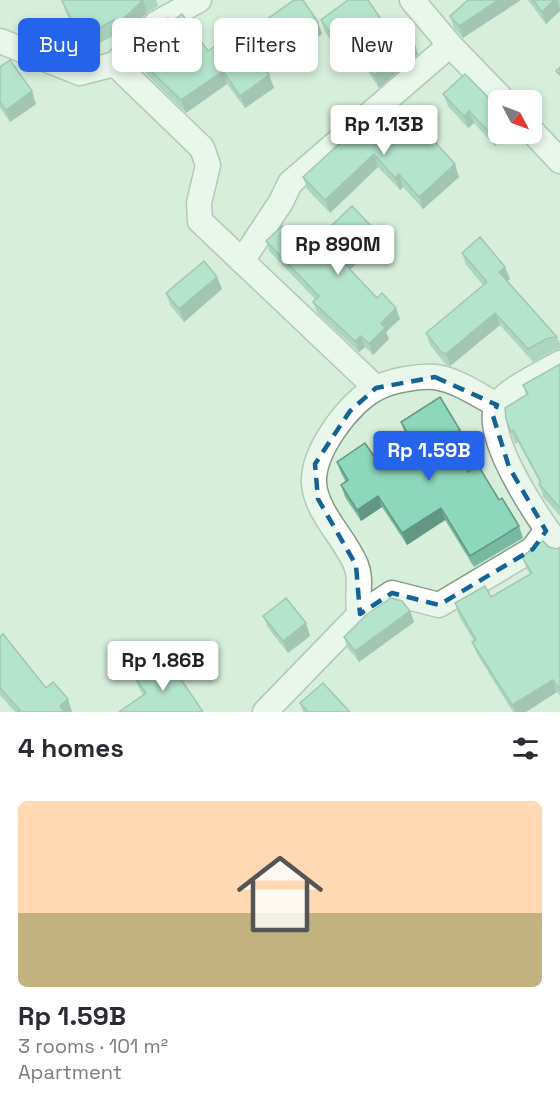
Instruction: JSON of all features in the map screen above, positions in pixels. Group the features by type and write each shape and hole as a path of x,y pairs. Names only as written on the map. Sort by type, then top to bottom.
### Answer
{"street":[{"path":"166,18 199,0"},
{"path":"412,0 450,45 494,90"},
{"path":"0,41 80,73 112,65"},
{"path":"242,261 281,202 290,183 450,45"},
{"path":"123,72 202,148 208,165 199,203 200,221 376,388"},
{"path":"542,142 560,161"},
{"path":"265,712 360,614 392,593 439,604 553,539 509,468 493,416 497,405 505,396 560,363"},
{"path":"360,614 357,606 360,583 356,565 318,500 314,485 315,464 329,437 350,411 376,388 411,379 435,377 459,384 497,405"}],"highlighted area":[{"path":"435,377 497,405 493,416 509,467 546,531 533,549 439,605 392,593 360,614 356,565 318,499 315,464 350,411 376,388"}],"building":[{"path":"143,0 124,18 112,18 112,21 100,28 100,18 71,18 62,1"},
{"path":"294,0 303,0 315,18 269,18"},
{"path":"348,0 368,0 380,18 330,18 330,33 321,20"},
{"path":"468,0 498,0 459,26 450,16"},
{"path":"533,0 554,0 542,12"},
{"path":"202,42 208,51 214,47 214,72 222,72 181,100 152,72 202,72"},
{"path":"10,60 32,91 6,110 0,102 0,67"},
{"path":"224,72 267,72 269,75 240,96"},
{"path":"465,74 488,97 488,131 469,111 464,116 443,94"},
{"path":"389,108 399,119 407,111 455,164 419,197 399,174 395,178 374,154 325,200 303,177 349,135 354,140"},
{"path":"352,206 375,230 343,262 377,298 382,293 396,308 381,323 385,328 369,344 361,336 355,341 313,302 319,296 266,241 282,226 306,250"},
{"path":"480,237 505,267 499,272 557,337 548,338 528,349 495,313 446,354 441,352 426,333 487,282 462,253"},
{"path":"204,261 217,277 179,309 166,293"},
{"path":"560,364 560,508 539,484 541,482 513,430 511,432 505,408 528,394 523,385"},
{"path":"440,397 460,430 447,438 468,472 478,465 499,500 502,498 519,526 470,556 441,508 402,533 378,496 357,510 341,485 348,480 337,462 365,443 377,461 411,439 401,422"},
{"path":"543,541 549,547 557,549 560,547 560,690 553,680 512,705 472,642 476,640 455,603 485,586 491,597 532,573 522,557"},
{"path":"286,598 306,623 283,641 263,616"},
{"path":"391,598 402,601 410,611 355,651 344,637 366,615"},
{"path":"3,634 46,688 53,682 68,699 60,706 64,712 17,712 20,710 0,688 0,637"},
{"path":"166,657 203,712 119,712 146,693 135,678"},
{"path":"323,683 350,712 308,712 300,703"}]}
